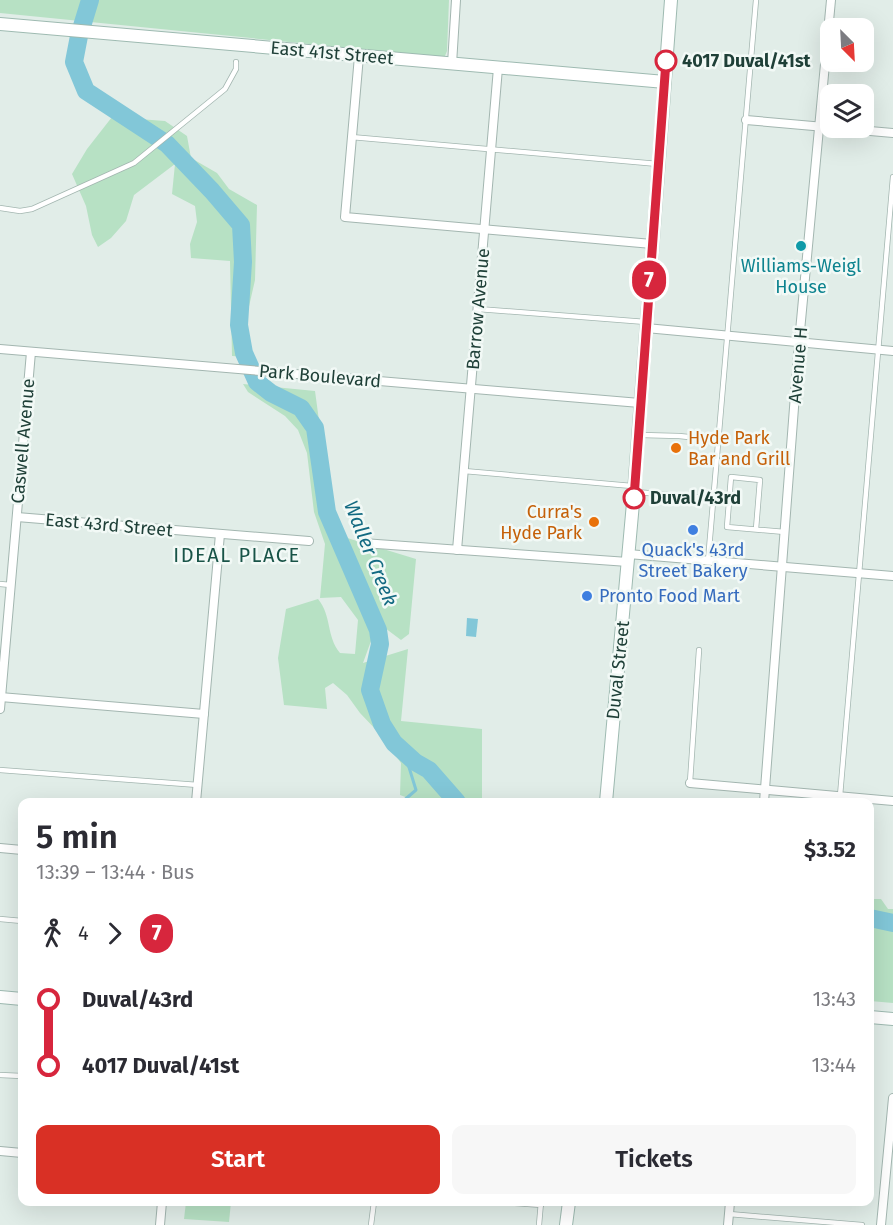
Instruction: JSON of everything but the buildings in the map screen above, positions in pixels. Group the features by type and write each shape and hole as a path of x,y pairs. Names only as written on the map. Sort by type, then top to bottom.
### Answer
{"street":[{"path":"452,64 456,0"},
{"name":"Duval Street","path":"606,798 634,489 671,0"},
{"name":"Avenue H","path":"824,84 831,0"},
{"name":"East 41st Street","path":"0,24 665,82"},
{"path":"358,56 345,217 652,244"},
{"name":"Barrow Avenue","path":"457,550 498,68"},
{"path":"746,120 820,127"},
{"name":"Avenue H","path":"764,798 799,342 820,127"},
{"path":"874,131 893,133"},
{"path":"646,325 727,336 893,351"},
{"name":"Park Boulevard","path":"0,349 640,403"},
{"name":"Caswell Avenue","path":"0,709 31,352"},
{"name":"East 43rd Street","path":"17,517 309,541"},
{"path":"196,798 220,534"},
{"path":"363,543 457,550 708,561 893,576"},
{"path":"1,697 204,714"},
{"path":"690,783 861,798"},
{"path":"874,799 893,801"},
{"path":"0,848 18,850"},
{"path":"0,997 18,999"},
{"path":"874,1017 893,1019"},
{"path":"881,1225 893,1098"},
{"path":"0,1151 18,1153"},
{"path":"160,1225 162,1206"},
{"path":"566,1225 568,1206"},
{"path":"728,1225 730,1206"}],"lane":[{"path":"708,561 756,0"},
{"path":"0,208 20,211 48,204 134,164 225,89 236,69 236,62"},
{"path":"351,137 658,164"},
{"path":"840,796 893,177"},
{"path":"478,309 646,325"},
{"path":"638,435 679,435 718,440"},
{"path":"464,471 729,500"},
{"path":"756,529 760,480 731,477 727,527 785,532"},
{"path":"0,584 11,585"},
{"path":"690,783 699,650"},
{"path":"0,770 198,785"},
{"path":"0,919 18,921"},
{"path":"0,1075 18,1076"},
{"path":"371,1225 373,1206"},
{"path":"539,1225 541,1206"},
{"path":"729,1214 862,1225"}],"green space":[{"path":"0,0 449,0 447,51 445,56 440,57 0,13"},
{"path":"112,117 165,121 187,136 191,158 217,173 229,189 257,205 255,280 245,324 252,357 232,356 230,261 191,258 190,244 197,222 195,206 172,194 175,164 134,195 126,221 111,238 98,247 92,235 86,206 72,174 87,149"},
{"path":"243,384 315,391 330,502 344,537 416,559 409,634 401,640 385,628 373,626 371,641 363,663 408,649 401,721 482,729 482,798 408,798 400,795 401,763 347,695 333,683 325,688 327,709 284,705 278,658 286,609 318,599 340,653 355,654 358,620 341,597 320,598 325,544 314,512 307,453 298,430 285,416 248,392"},
{"path":"874,899 881,899 888,909 893,909 893,1003 874,1001"},
{"path":"186,1206 231,1206 229,1222 184,1219"}],"water":[{"path":"467,618 478,619 476,637 466,636"}],"waterway":[{"name":"Waller Creek","path":"90,0 74,62 86,91 167,144 241,225 243,262 239,325 244,353 257,382 271,393 301,408 315,428 327,512 378,630 380,644 370,690 382,724 394,743 415,762 429,770 454,798"},
{"path":"404,751 416,790 407,798"},
{"name":"Waller Creek","path":"874,919 893,923"}],"bus line":[{"name":"7","path":"634,498 666,61"}],"place":[{"name":"4017 Duval/41st","path":"666,61"},
{"name":"Williams-Weigl House","path":"801,246"},
{"name":"Hyde Park Bar and Grill","path":"676,448"},
{"name":"Duval/43rd","path":"634,498"},
{"name":"Curra's Hyde Park","path":"594,522"},
{"name":"Quack's 43rd Street Bakery","path":"693,530"},
{"name":"Pronto Food Mart","path":"587,596"}],"district":[{"name":"IDEAL PLACE","path":"237,555"}]}
